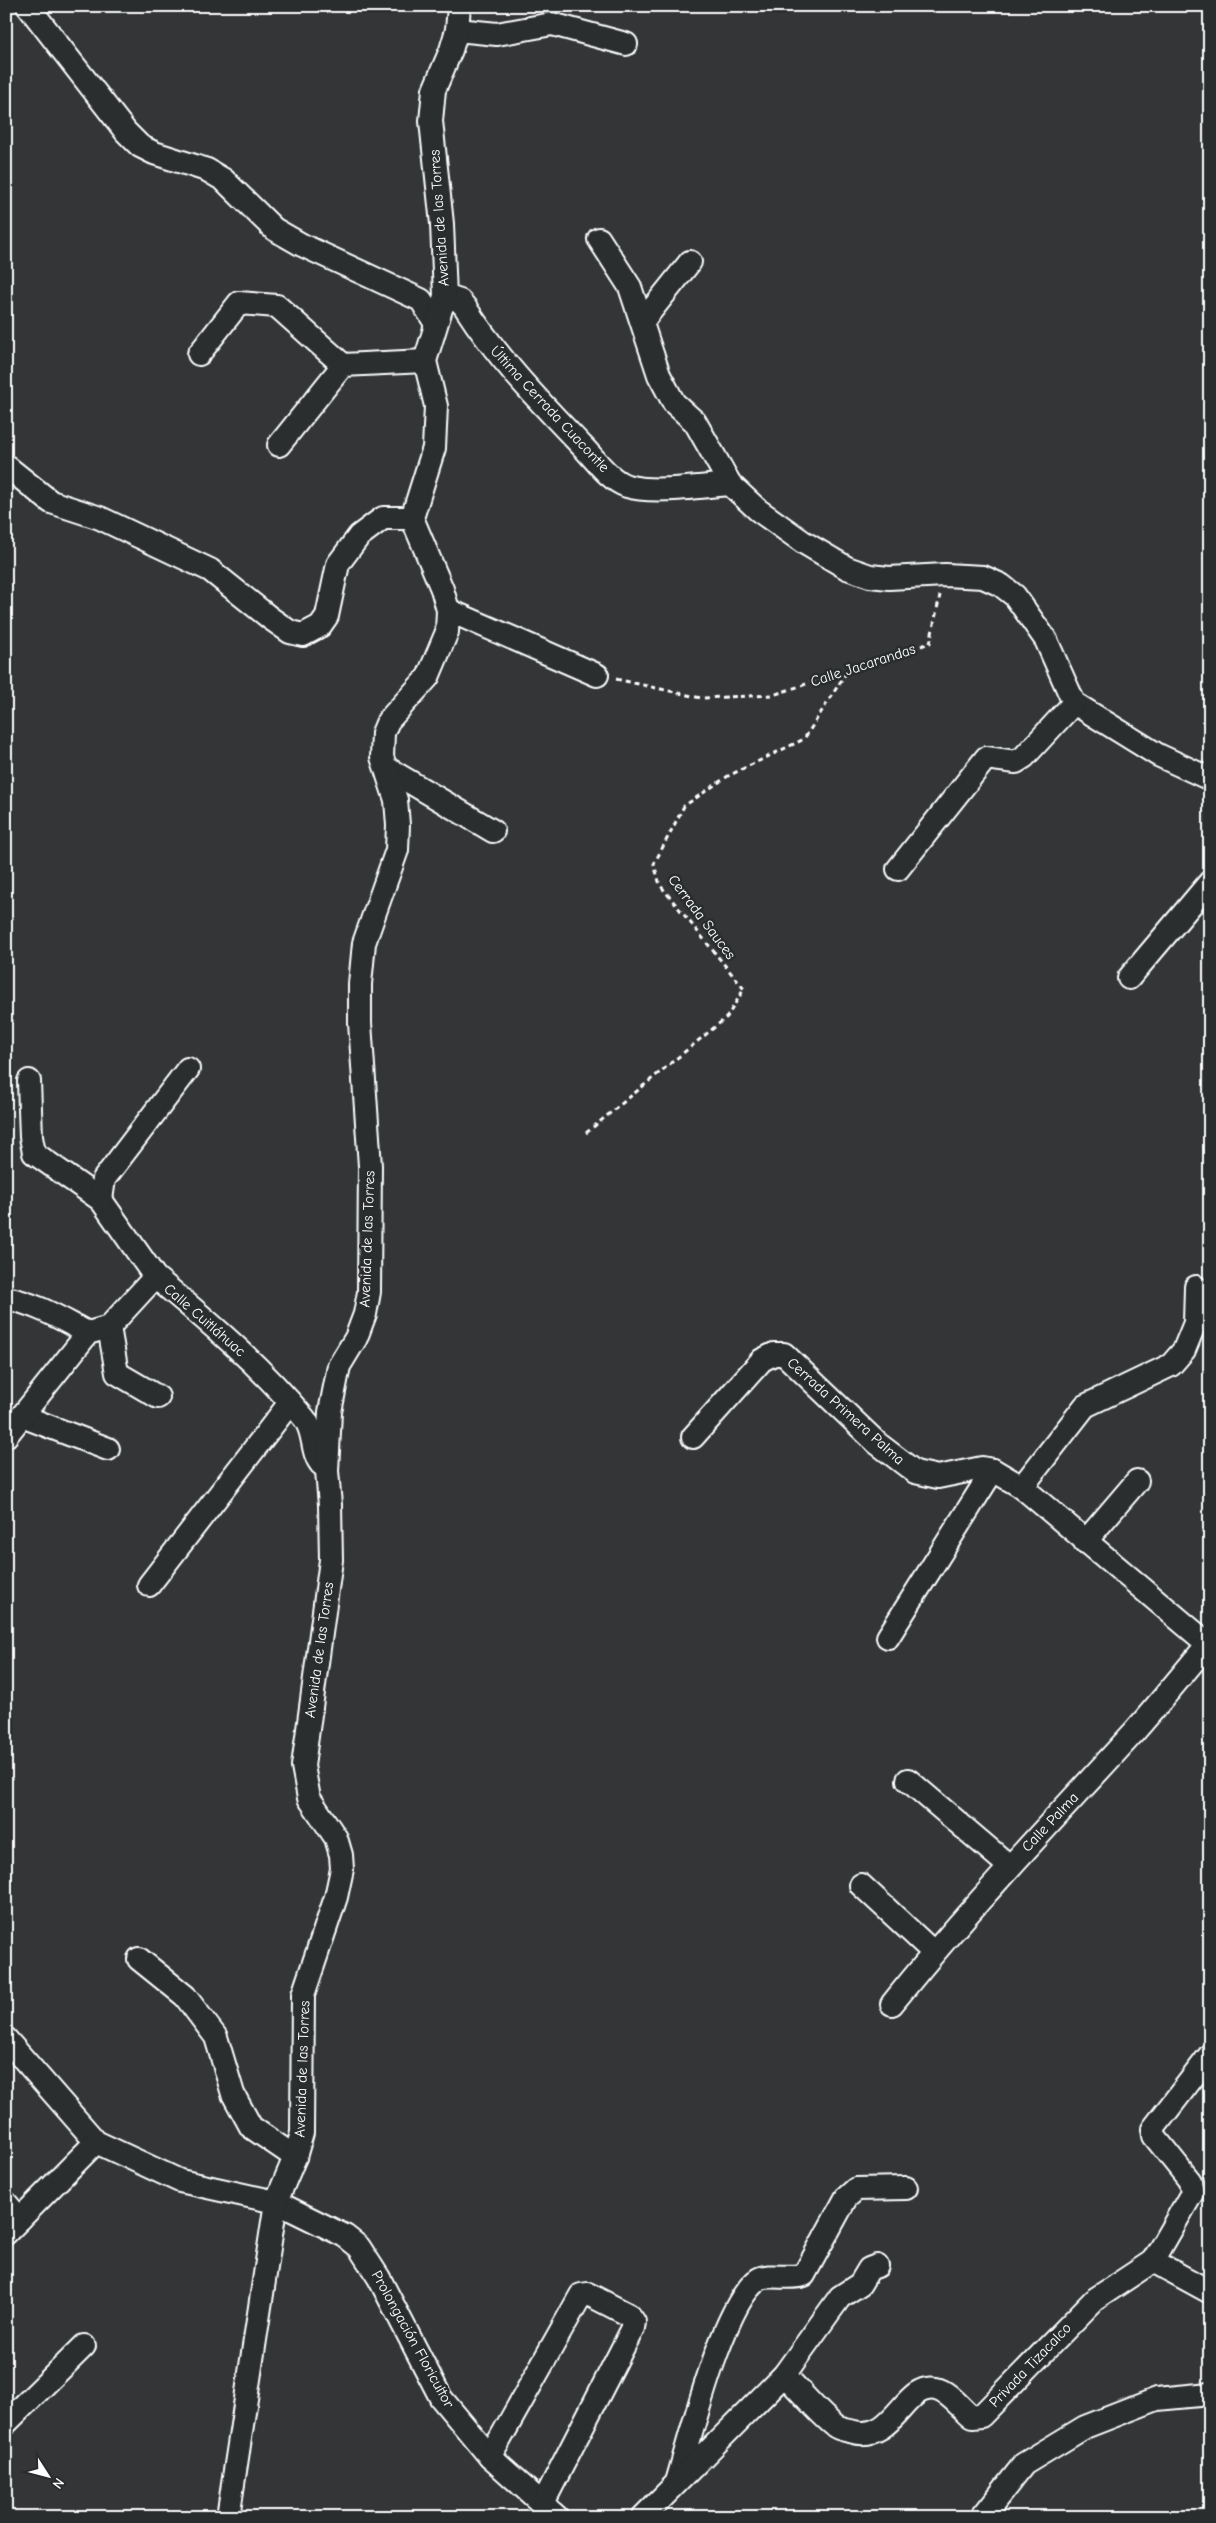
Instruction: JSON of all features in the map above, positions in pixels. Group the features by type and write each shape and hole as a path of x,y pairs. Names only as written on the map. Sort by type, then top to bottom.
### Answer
{"street":[{"path":"28,6 126,132 140,146 154,153 207,170 224,180 274,229 351,270 422,300 435,322"},
{"name":"Avenida de las Torres","path":"228,2517 276,2202 295,2157 302,2132 304,1995 336,1897 342,1870 341,1855 336,1838 309,1798 303,1766 330,1569 330,1505 327,1470 330,1412 334,1383 339,1366 356,1338 365,1314 369,1292 370,1166 360,1023 360,984 364,943 397,850 398,825 396,800 388,769 382,757 383,733 388,721 428,677 447,632 448,610 435,569 412,518 434,448 436,406 425,361 435,322 445,296 442,224 431,122 434,90 457,30 459,6"},
{"path":"457,30 497,34 552,24 626,44"},
{"path":"599,239 630,287 659,375 670,396 695,422 730,484 758,510 803,542 847,568 870,576 889,578 945,574 983,576 1001,585 1015,596 1046,640 1074,702 1158,754 1210,779"},
{"path":"642,322 690,262"},
{"name":"Última Cerrada Cuacontle","path":"445,296 460,301 494,350 608,474 627,486 648,489 730,484"},
{"path":"199,354 238,303 277,306 343,365 425,361"},
{"path":"278,446 343,365"},
{"path":"6,466 51,502 100,518 210,570 290,632 303,635 320,626 327,616 338,564 359,536 383,518 412,518"},
{"path":"448,610 596,675"},
{"path":"898,869 986,758 1016,762 1024,757 1074,702"},
{"path":"388,769 492,830"},
{"path":"1128,978 1210,882"},
{"path":"101,1200 104,1179 188,1069"},
{"path":"29,1081 31,1137 34,1153 101,1200 155,1277"},
{"name":"Calle Cuitláhuac","path":"109,1327 155,1277 211,1323 266,1375 289,1404 306,1420 313,1436 319,1461 327,1470"},
{"path":"1022,1487 1085,1406 1171,1364 1184,1350 1195,1323 1196,1287"},
{"path":"6,1298 25,1302 43,1309 88,1333"},
{"path":"6,1436 88,1333 109,1327 117,1373 158,1397"},
{"name":"Cerrada Primera Palma","path":"693,1437 762,1360 774,1354 784,1354 877,1443 915,1472 938,1476 982,1468 993,1470"},
{"path":"149,1585 289,1404"},
{"path":"22,1416 108,1449"},
{"path":"888,1637 993,1470 1022,1487 1085,1542 1209,1643"},
{"path":"1085,1542 1138,1481"},
{"name":"Calle Palma","path":"892,2004 933,1952 1009,1866 1136,1730 1209,1643"},
{"path":"908,1780 1009,1866"},
{"path":"861,1886 933,1952"},
{"path":"139,1959 185,1996 216,2037 233,2094 251,2127 295,2157"},
{"path":"6,2039 96,2142 11,2218"},
{"path":"1210,2055 1153,2129 1154,2136 1190,2181 1192,2194 1153,2261 1210,2292"},
{"name":"Prolongación Floricultor","path":"96,2142 180,2181 276,2202 345,2236 359,2247 379,2278 441,2398 490,2458 550,2510"},
{"path":"677,2482 715,2355 742,2296 753,2282 762,2277 795,2278 804,2274 846,2198 856,2188 906,2188"},
{"name":"Privada Tizacalco","path":"784,2375 837,2428 864,2434 881,2430 915,2394 924,2389 936,2389 947,2394 972,2417 981,2416 1094,2300 1153,2261"},
{"path":"643,2517 784,2375 840,2297 860,2284 870,2269 877,2266"},
{"path":"490,2458 581,2295 588,2294 629,2315 634,2322 633,2328 550,2510"},
{"path":"6,2423 84,2346"},
{"path":"982,2517 1024,2464 1085,2427 1156,2399 1210,2394"}],"path":[{"name":"Calle Jacarandas","path":"596,675 701,698 773,695 930,643 945,574"},
{"name":"Cerrada Sauces","path":"586,1133 727,1018 744,989 660,885 654,864 684,806 728,776 804,739 848,670"}]}
